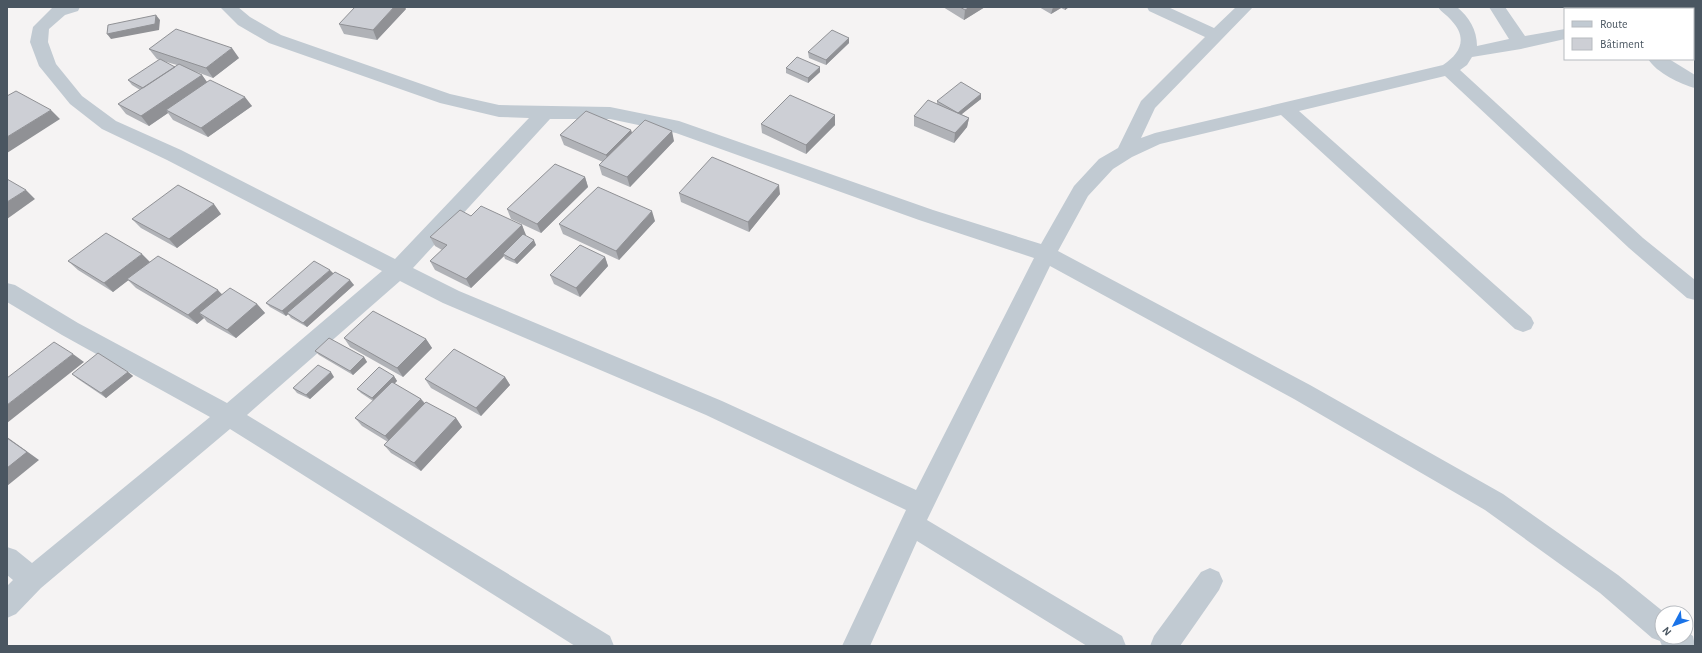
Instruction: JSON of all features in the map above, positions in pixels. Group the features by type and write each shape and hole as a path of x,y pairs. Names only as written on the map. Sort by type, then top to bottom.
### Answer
{"street":[{"path":"72,7 59,11 41,27 39,42 48,66 76,100 109,125 174,155 397,271 451,297 714,408 917,515 1112,646"},
{"path":"228,7 244,21 275,39 446,99 499,111 610,113 679,127 926,215 1046,254 1302,392 1494,502 1609,584 1654,621"},
{"path":"1155,7 1217,36"},
{"path":"1125,152 1146,105 1245,7"},
{"path":"856,646 917,515 1046,254 1081,191 1106,164 1125,152 1155,139 1449,69 1461,62 1467,53 1469,41 1465,25 1446,7"},
{"path":"1497,7 1521,44"},
{"path":"1467,53 1521,44 1564,34"},
{"path":"1658,60 1678,74 1695,82"},
{"path":"1449,69 1636,243 1695,292"},
{"path":"1285,108 1523,323"},
{"path":"7,606 32,578 230,416 397,271 545,113"},
{"path":"7,291 70,329 230,416 600,646"},
{"path":"7,559 32,578"},
{"path":"1164,646 1210,581"}],"building":[{"path":"355,7 394,7 373,30 339,24"},
{"path":"960,7 970,7 965,10"},
{"path":"156,15 155,24 107,34 108,25"},
{"path":"176,29 232,48 206,68 149,49"},
{"path":"832,30 849,38 826,60 808,52"},
{"path":"797,57 820,67 808,78 786,68"},
{"path":"160,59 175,67 143,88 128,80"},
{"path":"179,64 202,75 141,116 118,104"},
{"path":"210,80 245,97 201,128 166,110"},
{"path":"961,82 981,94 958,113 937,101"},
{"path":"16,91 51,110 7,137 7,96"},
{"path":"790,95 835,115 806,145 761,124"},
{"path":"928,100 969,118 955,133 914,116"},
{"path":"586,111 631,130 606,155 560,135"},
{"path":"645,120 672,131 627,177 599,165"},
{"path":"712,157 779,185 748,222 679,193"},
{"path":"555,164 585,177 537,224 507,209"},
{"path":"7,179 26,190 7,202"},
{"path":"178,185 214,204 169,239 132,219"},
{"path":"598,187 652,211 616,251 559,224"},
{"path":"481,206 522,225 466,279 430,261 447,245 430,237 460,210 471,216"},
{"path":"106,233 142,254 104,283 68,261"},
{"path":"523,234 534,240 514,260 503,254"},
{"path":"580,245 605,257 576,288 550,275"},
{"path":"158,256 218,290 188,315 127,279"},
{"path":"314,261 330,270 282,311 266,303"},
{"path":"335,272 350,280 303,323 287,313"},
{"path":"230,288 257,304 227,330 199,313"},
{"path":"373,311 426,339 397,368 344,338"},
{"path":"329,338 364,357 350,371 315,351"},
{"path":"54,342 73,354 7,405 7,378"},
{"path":"454,349 505,377 476,408 425,379"},
{"path":"98,353 128,372 101,393 72,374"},
{"path":"318,365 331,372 306,395 293,388"},
{"path":"379,367 394,376 372,398 357,389"},
{"path":"392,382 421,399 385,436 355,418"},
{"path":"426,402 456,418 414,463 384,445"},
{"path":"7,438 27,452 7,468"}]}
